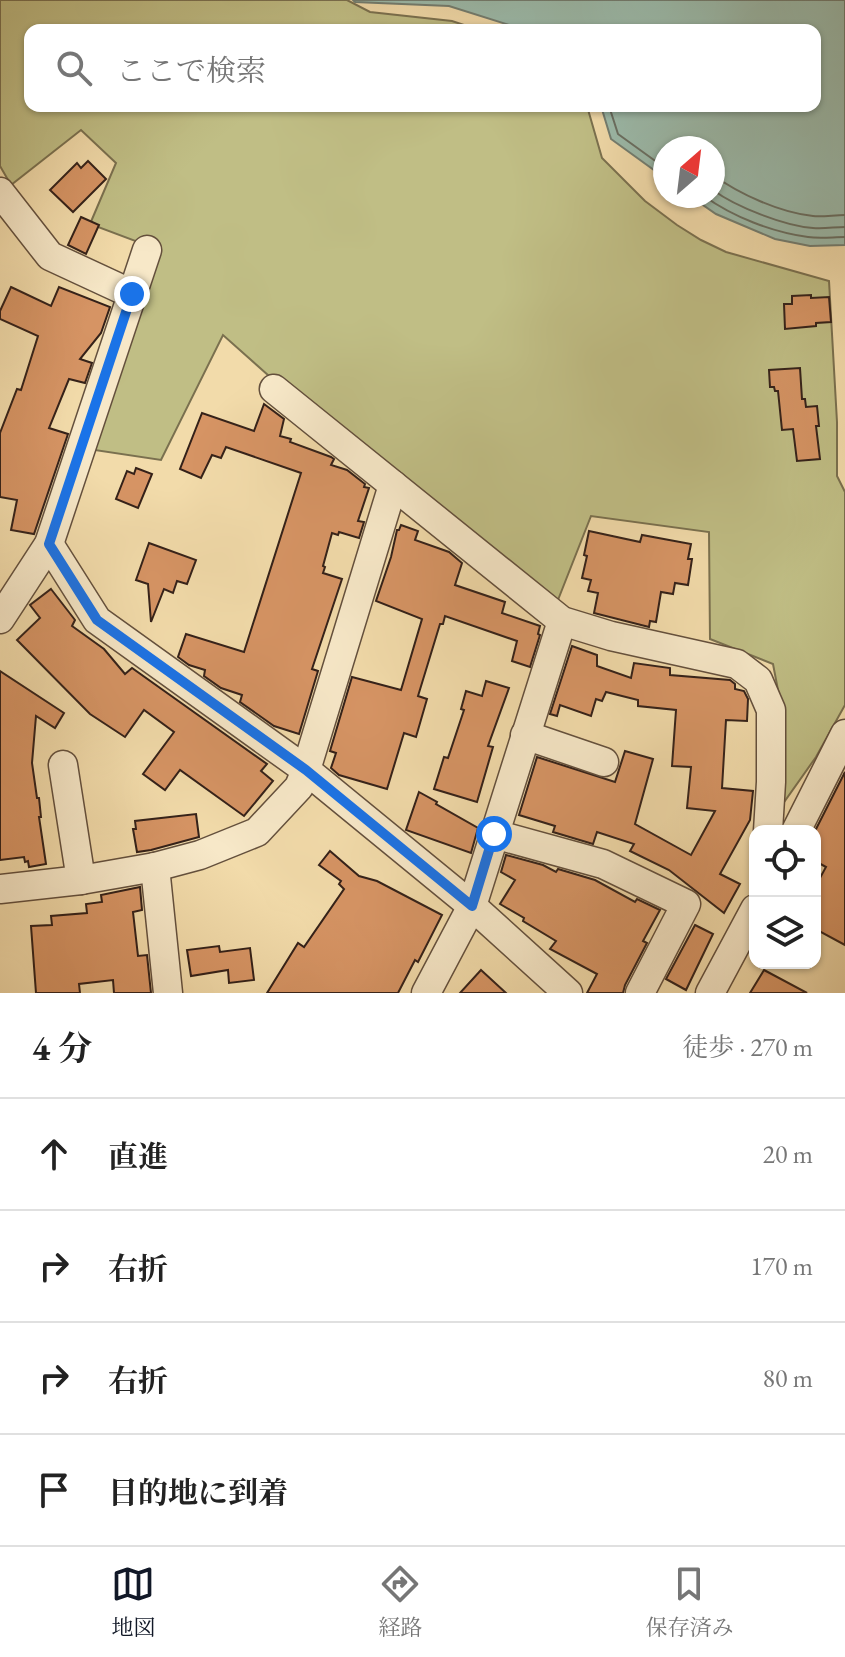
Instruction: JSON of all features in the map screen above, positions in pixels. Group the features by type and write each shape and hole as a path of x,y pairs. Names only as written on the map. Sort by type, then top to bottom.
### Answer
{"street":[{"path":"0,192 50,256 132,294"},
{"path":"0,619 49,544 147,250"},
{"path":"274,389 562,621 611,636 737,664 758,680 771,710 768,825"},
{"path":"0,889 81,880 155,867 200,855 257,832 299,787 306,770 393,485"},
{"path":"49,544 97,620 306,770 472,906 568,993"},
{"path":"426,993 472,906 562,621"},
{"path":"799,825 845,734"},
{"path":"525,735 604,762"},
{"path":"63,765 81,880"},
{"path":"494,834 603,864 686,904 640,993"},
{"path":"155,867 168,993"},
{"path":"710,993 749,920"}],"shaded area":[{"path":"0,0 347,0 370,12 461,24 24,24 24,112 589,112 602,158 645,201 677,225 726,252 829,281 837,476 845,492 845,705 816,757 782,805 783,716 773,664 710,639 709,532 591,516 556,605 278,384 223,335 161,460 88,449 157,249 90,224 116,163 81,130 11,185 0,166"}],"water":[{"path":"353,0 845,0 845,245 810,246 775,239 707,208 725,208 725,136 653,136 653,169 611,139 603,112 821,112 821,24 506,24 449,6"}],"building":[{"path":"88,161 106,179 73,212 50,190 77,163 81,168"},
{"path":"81,217 99,225 86,254 68,245"},
{"path":"11,287 51,306 59,287 110,307 101,333 80,359 92,363 85,383 69,379 49,428 68,434 34,534 11,530 17,500 0,497 0,433 17,389 21,390 38,336 0,319 0,311"},
{"path":"811,295 811,298 829,297 831,322 785,329 784,304 792,304 792,296"},
{"path":"800,368 802,399 805,399 806,407 817,406 820,459 797,461 793,429 782,430 778,391 770,387 769,370"},
{"path":"264,404 284,419 280,436 331,457 334,459 331,465 347,470 369,488 358,521 364,522 359,538 332,533 323,573 342,579 312,669 318,671 299,734 274,726 240,702 242,695 221,688 204,676 205,670 189,665 178,657 186,634 244,652 301,473 226,447 221,458 212,455 201,478 180,469 202,413 254,431"},
{"path":"136,468 152,474 138,508 116,499 127,471 134,474"},
{"path":"401,525 418,531 415,540 449,552 462,563 455,585 505,602 502,613 540,626 540,635 530,667 512,661 517,641 445,616 418,696 427,699 416,737 404,733 387,789 339,775 331,768 336,753 330,751 352,677 401,690 422,619 376,601"},
{"path":"589,531 640,542 642,535 691,544 688,585 675,583 673,594 661,592 656,622 650,621 649,627 594,613 598,593 588,591 591,580 582,578"},
{"path":"149,543 196,560 187,584 177,581 173,593 164,589 151,622 148,584 136,580"},
{"path":"51,589 75,620 72,626 104,649 125,674 132,668 267,764 261,771 273,781 244,816 180,770 165,790 143,774 174,732 144,710 125,737 90,714 17,640 40,618 30,605"},
{"path":"572,646 597,655 597,666 631,678 634,663 670,668 670,675 730,680 735,684 735,689 744,691 748,699 747,721 726,720 722,788 753,791 750,820 720,874 740,884 724,913 669,870 630,851 634,844 597,832 593,844 553,832 555,826 519,815 537,757 615,782 625,751 653,759 635,824 691,855 715,811 687,808 691,767 672,766 676,710 638,706 638,700 606,692 602,701 596,699 591,716 560,705 557,716 550,714"},
{"path":"0,671 64,713 55,728 36,716 32,763 46,864 29,867 24,857 0,860"},
{"path":"486,681 509,688 488,746 493,747 477,802 434,789 464,710 461,709 466,691 482,696"},
{"path":"845,772 845,945 821,932 821,876 826,867 821,864 821,825 818,825"},
{"path":"419,792 478,828 471,853 406,830"},
{"path":"196,814 199,837 137,852 133,829 136,829 135,821"},
{"path":"330,851 359,876 377,881 442,915 398,993 267,993 298,943 304,947 344,889 339,884 341,881 319,865"},
{"path":"506,855 543,865 556,872 558,869 595,880 635,902 637,899 660,910 643,941 647,943 623,993 587,993 597,974 550,949 556,941 500,904 515,880 501,872"},
{"path":"140,887 142,910 133,912 138,956 147,955 151,993 114,993 113,980 79,984 80,993 36,993 31,926 52,925 51,916 87,913 86,904 102,902 101,895"},
{"path":"695,925 713,934 686,990 666,979"},
{"path":"219,946 220,952 250,948 254,980 229,983 228,970 191,976 187,950"},
{"path":"481,970 506,993 460,993"},
{"path":"764,970 807,993 750,993"}],"route":[{"path":"132,294 49,544 97,620 306,770 472,906 494,834"}]}
